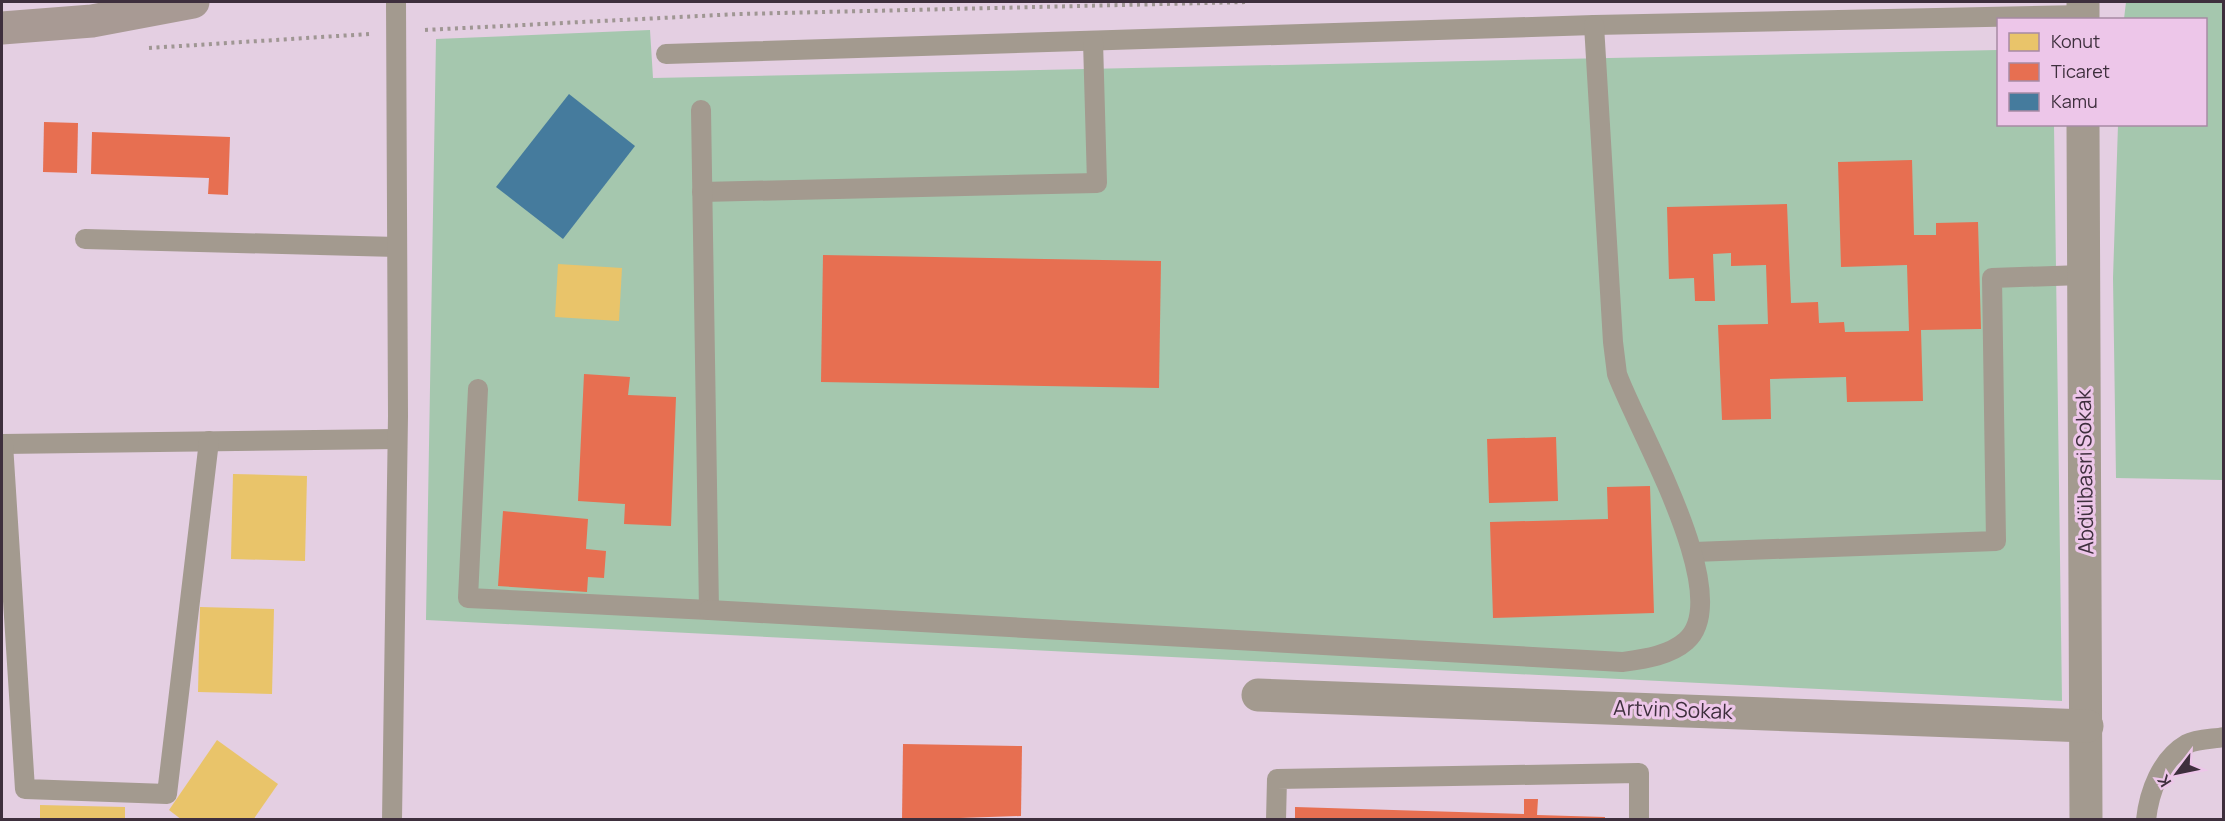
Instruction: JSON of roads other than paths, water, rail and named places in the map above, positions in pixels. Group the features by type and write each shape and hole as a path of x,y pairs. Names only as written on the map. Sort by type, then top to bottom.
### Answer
{"main road":[{"path":"2,28 92,21 193,2"}],"street":[{"name":"Abdülbasri Sokak","path":"2083,126 2082,275 2088,726 2086,819"},
{"name":"Artvin Sokak","path":"1258,695 2088,726"}],"lane":[{"path":"392,819 397,439 396,2"},
{"path":"666,54 2083,12"},
{"path":"478,389 468,598 1622,662 1668,652 1687,641 1698,625 1701,603 1694,552 1627,402 1617,374 1613,342 1594,25"},
{"path":"702,192 1097,183 1093,41"},
{"path":"700,110 709,610"},
{"path":"85,239 397,247"},
{"path":"1694,552 1996,541 1992,278 2082,275"},
{"path":"209,441 167,794 25,789 2,444 209,441 397,439"},
{"path":"2146,819 2148,797 2166,764 2188,744 2223,738"},
{"path":"1276,819 1277,779 1639,773 1639,819"}]}
